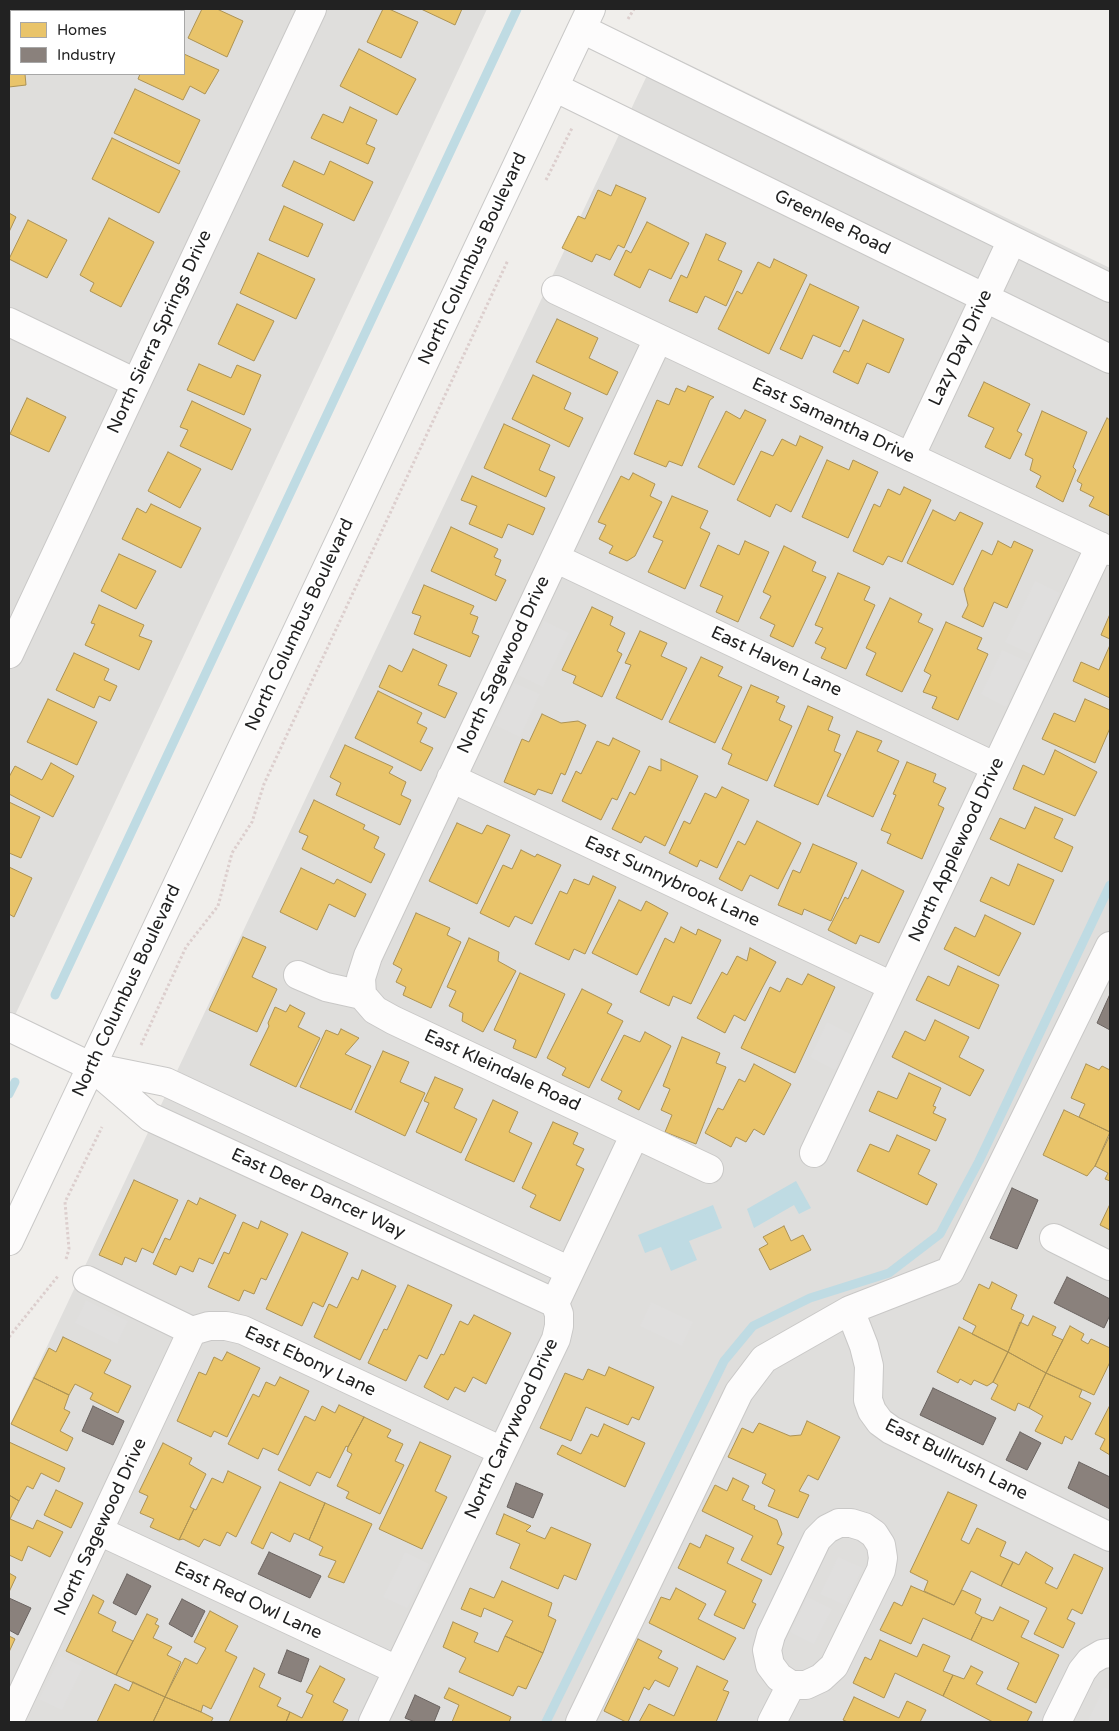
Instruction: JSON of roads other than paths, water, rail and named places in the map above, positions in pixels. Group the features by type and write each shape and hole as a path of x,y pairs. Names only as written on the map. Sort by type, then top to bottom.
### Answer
{"street":[{"name":"North Sierra Springs Drive","path":"9,654 312,9"},
{"path":"586,19 1012,240 1110,288"},
{"name":"North Columbus Boulevard","path":"9,1241 586,19"},
{"name":"Greenlee Road","path":"554,87 1110,359"},
{"name":"Lazy Day Drive","path":"910,457 1012,240"},
{"name":"East Samantha Drive","path":"556,290 1105,549"},
{"path":"9,322 136,383"},
{"name":"North Sagewood Drive","path":"362,995 361,978 368,956 658,339"},
{"name":"North Applewood Drive","path":"814,1153 996,767 1105,549"},
{"name":"East Haven Lane","path":"555,558 996,767"},
{"name":"East Sunnybrook Lane","path":"451,778 892,986"},
{"path":"580,1722 739,1392 764,1359 850,1310 950,1271 1110,946"},
{"path":"298,975 326,987 362,995"},
{"name":"East Kleindale Road","path":"362,995 375,1010 393,1020 709,1169"},
{"name":"East Deer Dancer Way","path":"9,1027 92,1067 166,1082 570,1271"},
{"name":"East Deer Dancer Way","path":"92,1067 150,1117 555,1303"},
{"path":"555,1303 635,1134"},
{"path":"1054,1238 1110,1266"},
{"path":"87,1280 192,1331"},
{"name":"North Carrywood Drive","path":"372,1722 556,1339 559,1314 555,1303"},
{"name":"East Bullrush Lane","path":"850,1310 864,1346 869,1366 868,1400 872,1412 880,1422 891,1430 1110,1537"},
{"name":"East Ebony Lane","path":"192,1331 209,1326 226,1326 243,1330 502,1451"},
{"name":"North Sagewood Drive","path":"9,1722 192,1331"},
{"path":"839,1523 851,1523 864,1527 874,1534 881,1546 883,1558 881,1570 834,1666 821,1678 806,1685 791,1685 779,1677 770,1665 767,1650 771,1636 817,1539 827,1529 839,1523"},
{"name":"East Red Owl Lane","path":"99,1531 397,1670"},
{"path":"1057,1722 1082,1670 1090,1661 1102,1654 1110,1653"},
{"path":"772,1722 791,1685"}],"water":[{"path":"796,1181 811,1208 799,1214 794,1205 754,1228 747,1209"},
{"path":"713,1205 722,1228 689,1241 697,1260 671,1271 661,1247 645,1253 638,1235"}],"waterway":[{"path":"55,995 517,9"},
{"path":"546,1722 724,1361 753,1326 810,1298 889,1273 940,1234 979,1161 1110,885"},
{"path":"9,1094 15,1082"}]}
